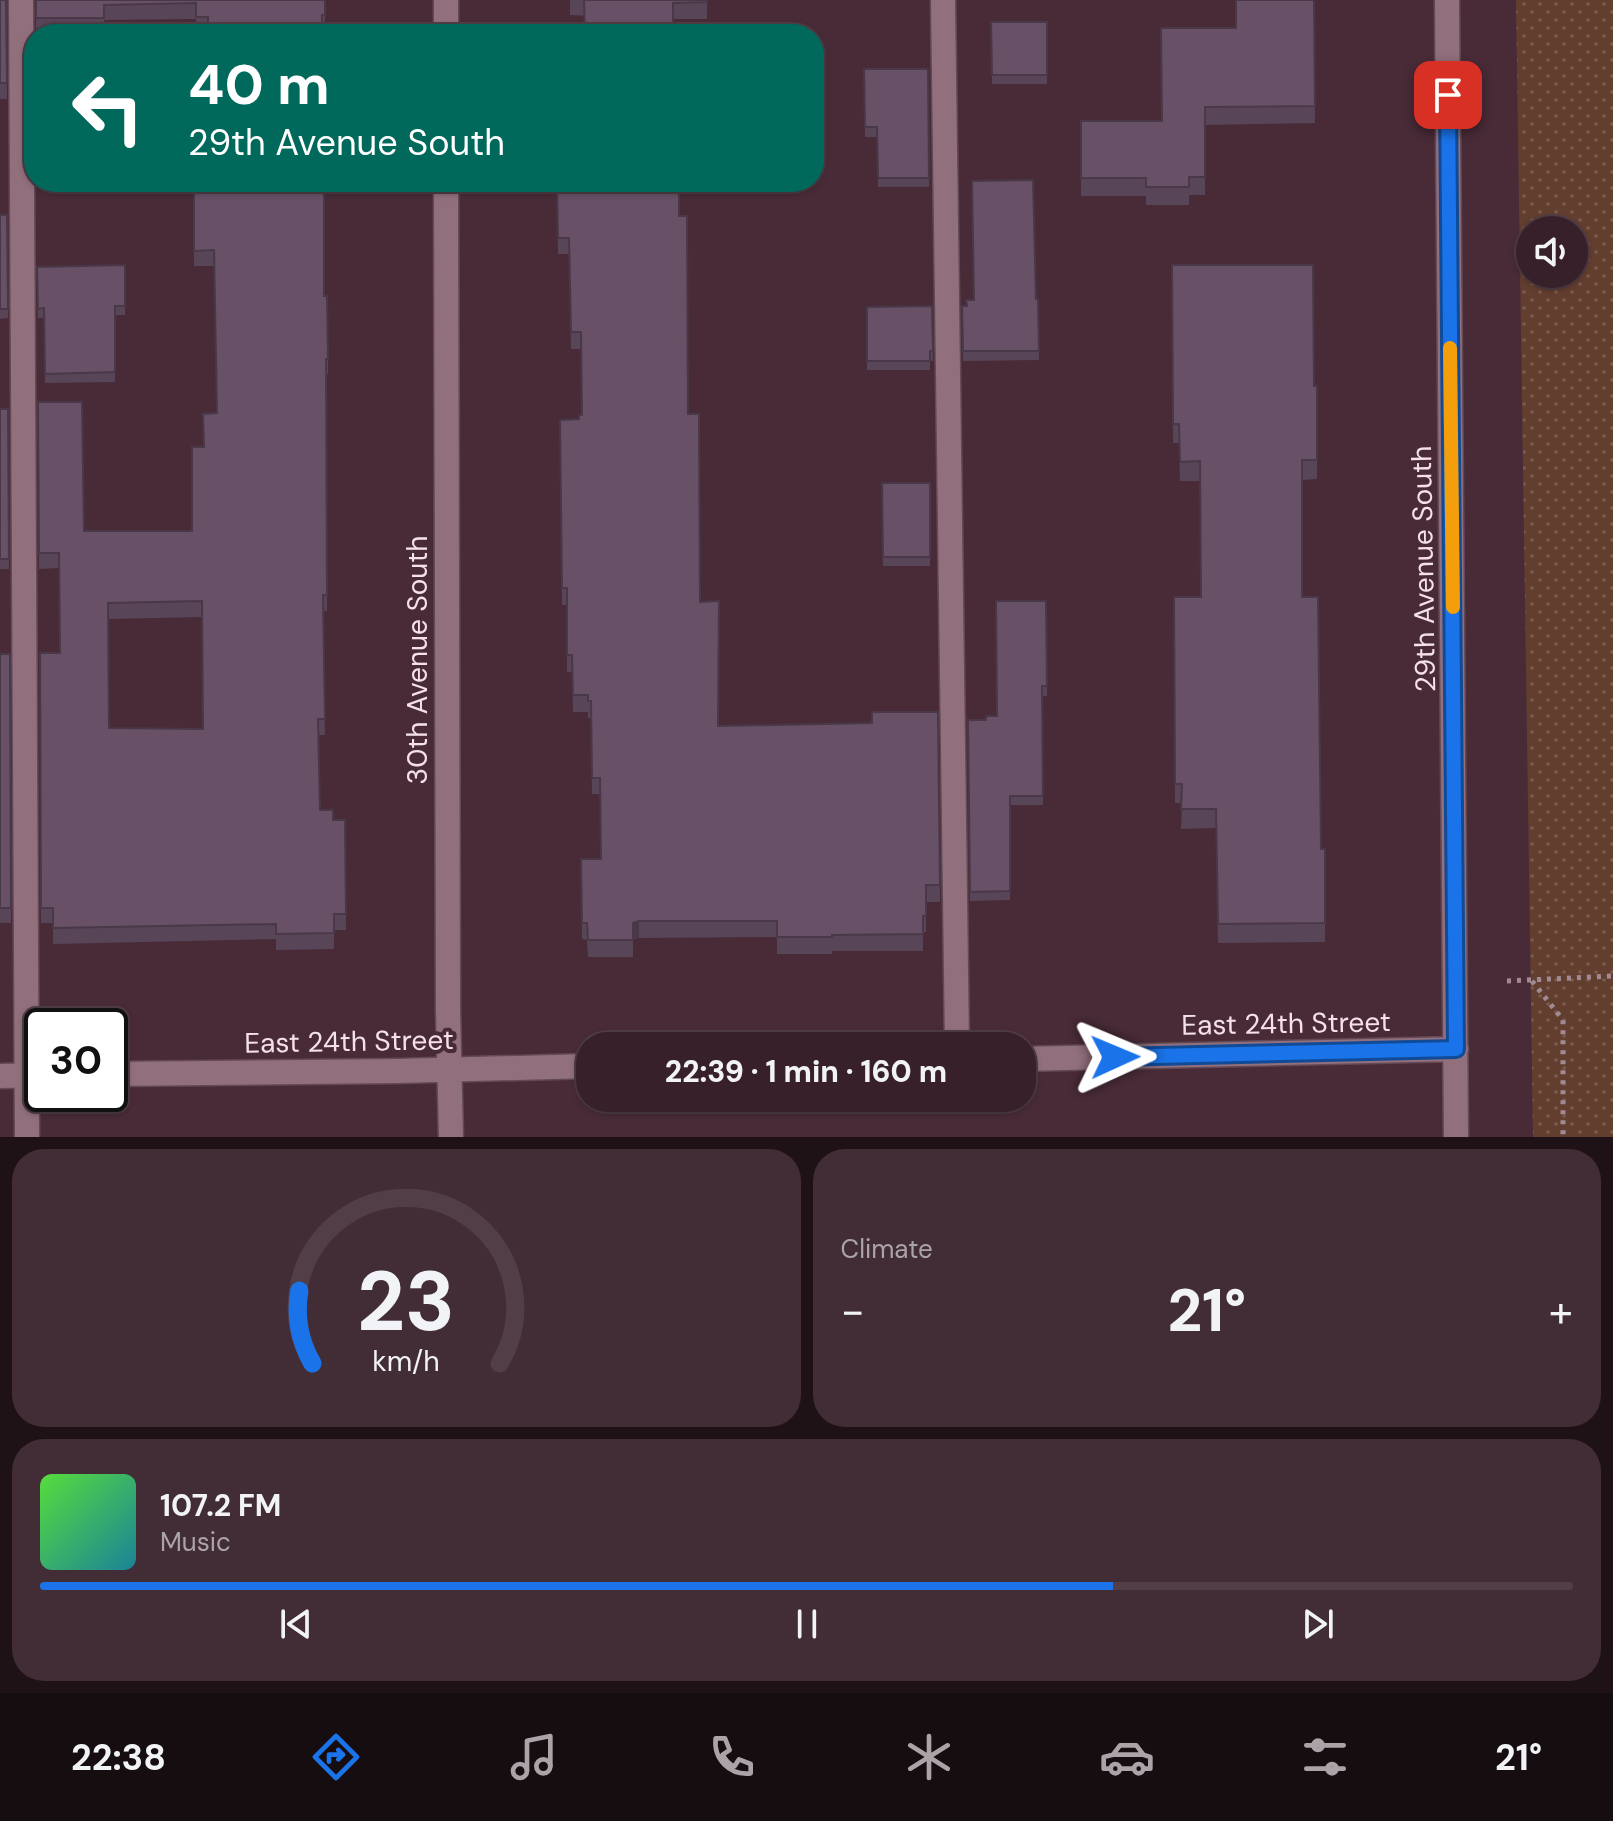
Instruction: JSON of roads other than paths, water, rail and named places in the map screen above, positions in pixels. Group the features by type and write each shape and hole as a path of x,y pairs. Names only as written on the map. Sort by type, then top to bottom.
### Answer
{"street":[{"path":"21,0 33,1008"},
{"path":"446,0 446,24"},
{"path":"943,0 957,1032"},
{"name":"29th Avenue South","path":"1447,0 1456,1137"},
{"name":"30th Avenue South","path":"446,192 448,1069 451,1137"},
{"name":"East 24th Street","path":"1036,1059 1456,1049"},
{"name":"East 24th Street","path":"128,1074 576,1066"},
{"path":"0,1076 24,1076"},
{"path":"27,1137 30,1112"}]}
